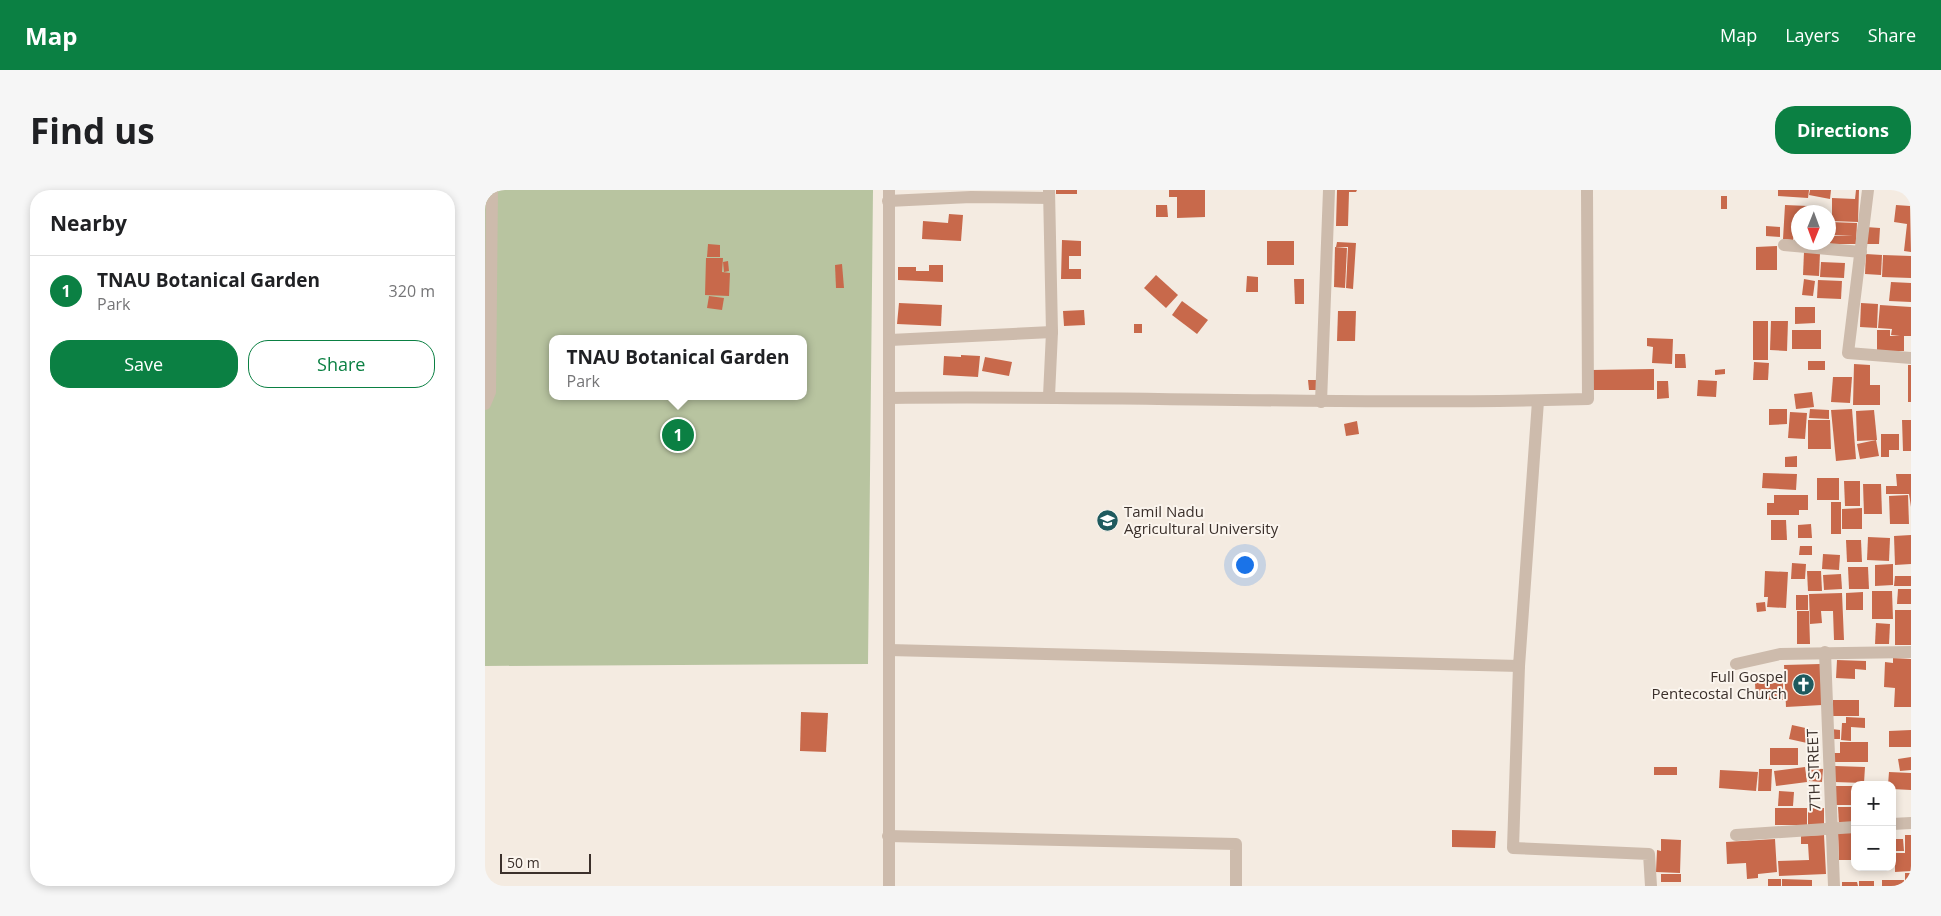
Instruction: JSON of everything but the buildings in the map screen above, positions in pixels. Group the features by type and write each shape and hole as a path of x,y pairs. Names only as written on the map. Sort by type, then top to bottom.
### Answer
{"street":[{"path":"485,404 490,392 492,190"},
{"path":"1321,402 1329,190"},
{"path":"890,398 1049,396 1321,402 1588,400 1587,190"},
{"path":"1869,190 1848,353 1911,358"},
{"path":"889,886 889,195 971,197 1049,194 1052,332 1049,396"},
{"path":"1784,245 1861,252"},
{"path":"890,340 1052,332"},
{"path":"1538,401 1519,666 1513,848 1649,854 1651,886"},
{"path":"889,650 1519,666"},
{"name":"7TH STREET","path":"1825,652 1834,886"},
{"path":"1736,664 1780,654 1911,652"},
{"path":"1896,824 1911,823"},
{"path":"1736,835 1851,827"},
{"path":"888,836 1237,844 1235,886"}],"green space":[{"path":"485,190 873,190 868,664 485,666"}],"place":[{"name":"TNAU Botanical Garden","path":"678,435"},
{"name":"Tamil Nadu Agricultural University","path":"1108,520"},
{"name":"Full Gospel Pentecostal Church","path":"1803,685"}]}
